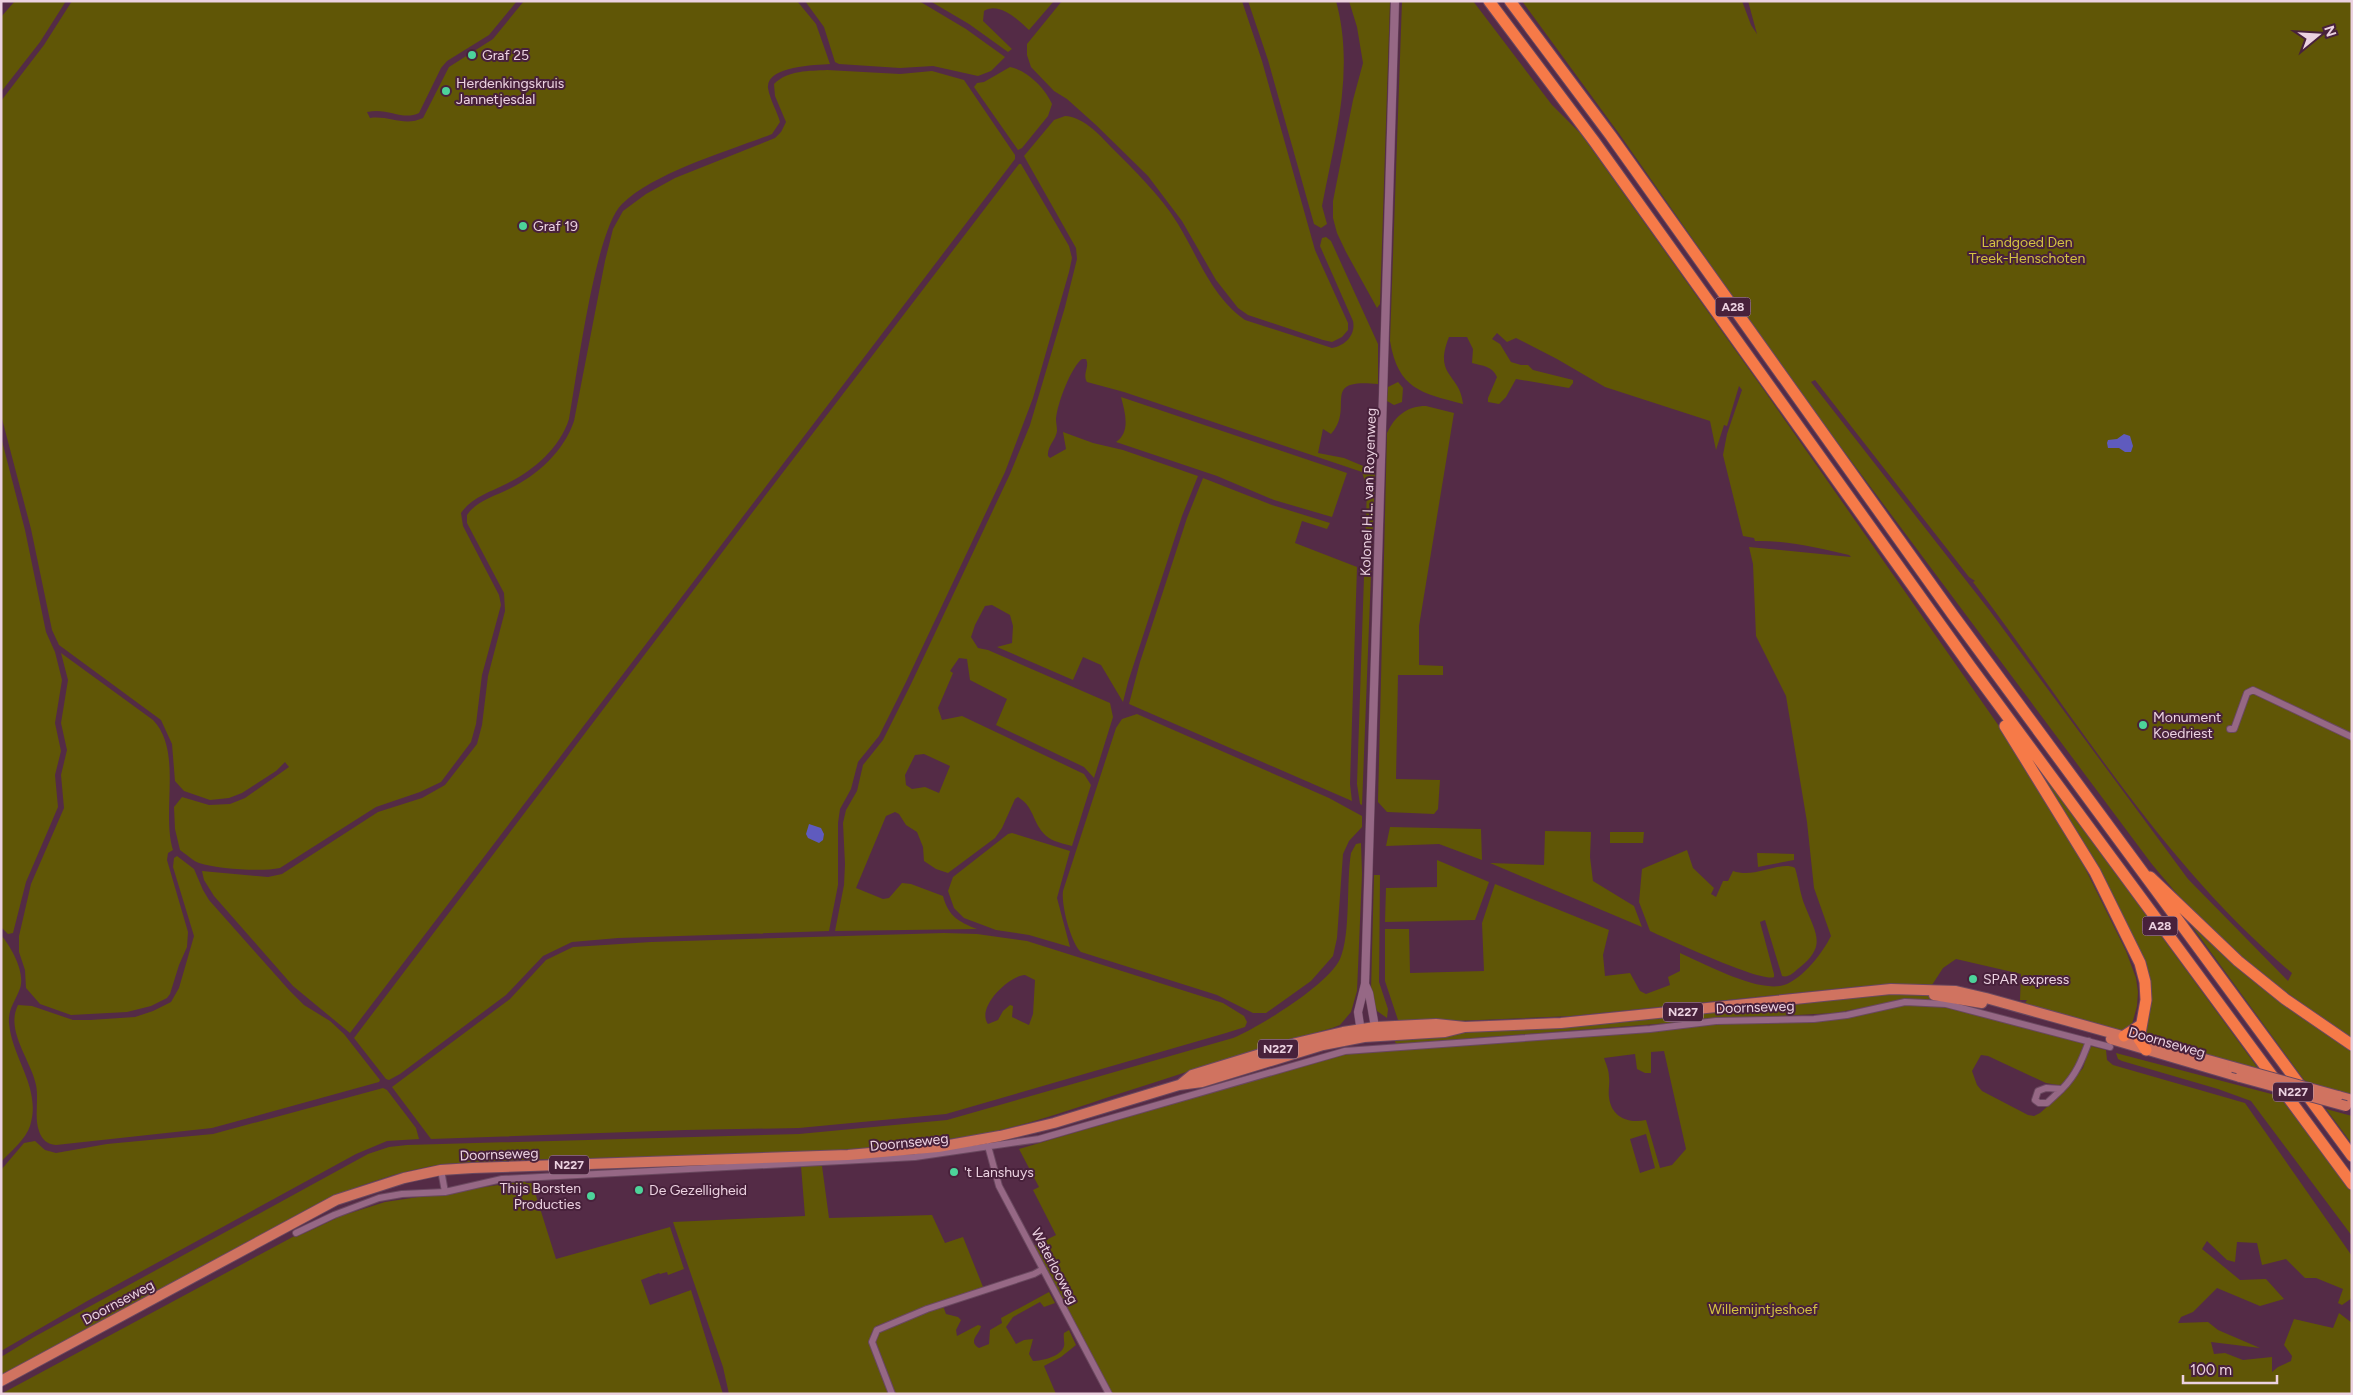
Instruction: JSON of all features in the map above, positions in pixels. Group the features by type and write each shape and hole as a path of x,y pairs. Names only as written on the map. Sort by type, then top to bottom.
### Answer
{"highway":[{"name":"A28","path":"1489,1 1594,141 1970,666 2352,1184"},
{"name":"A28","path":"1510,1 1593,112 1924,575 2135,864 2352,1156"},
{"name":"A28","path":"1970,666 2024,759 2072,832 2129,938 2146,982 2146,1000 2140,1025 2139,1040"},
{"name":"A28","path":"2135,864 2163,887 2203,930 2238,961 2285,999 2352,1045"},
{"path":"2124,1036 2140,1025"},
{"path":"2139,1040 2146,1050"}],"main road":[{"name":"Doornseweg","path":"1,1381 336,1200 370,1188 441,1170 848,1155 938,1147 1000,1136 1054,1123 1179,1085 1202,1082 1362,1033 1375,1027 1436,1024 1465,1026 1560,1023 1642,1016 1856,992 1928,988 1956,991 2139,1040 2338,1096 2350,1105"},
{"name":"Doornseweg","path":"1856,992 1925,993 1984,1004 2067,1026 2240,1077 2350,1105"},
{"name":"Doornseweg","path":"1362,1033 1445,1032 1465,1026"}],"street":[{"name":"Kolonel H.L. van Royenweg","path":"1362,1033 1358,1012 1365,984 1395,1"},
{"path":"2230,729 2234,729 2246,693 2253,690 2352,737"},
{"name":"Kolonel H.L. van Royenweg","path":"1365,984 1369,994 1375,1027"},
{"name":"Doornseweg","path":"296,1233 334,1215 379,1198 446,1192 502,1179 915,1157 1016,1143 1057,1134 1323,1057 1365,1049 1542,1037 1716,1021 1814,1019 1847,1015 1905,1002 1927,1002 1982,1012 2110,1047"},
{"path":"1362,1033 1365,1049"},
{"path":"2062,1089 2077,1071 2088,1042"},
{"name":"Waterlooweg","path":"988,1146 996,1180 1109,1394"},
{"name":"Doornseweg","path":"441,1170 446,1192"},
{"path":"892,1394 872,1342 877,1330 928,1309 1034,1274 1043,1269"}],"green space":[{"path":"15,1 66,1 40,42 1,92 1,17"},
{"path":"72,1 517,1 489,35 447,61 441,68 419,113 407,116 382,111 367,112 370,118 403,121 423,118 449,67 493,39 524,1 797,1 816,24 830,64 793,68 775,75 769,81 769,92 780,122 772,134 673,172 653,182 622,204 612,219 595,272 569,419 565,430 544,458 516,479 475,499 461,513 463,526 499,595 501,605 482,675 476,724 471,742 441,782 420,792 376,807 280,868 251,870 207,865 194,861 180,850 175,829 174,807 182,797 209,805 230,804 245,798 289,767 285,762 276,771 242,793 229,798 210,800 184,791 175,781 172,744 161,720 59,645 52,630 31,529 1,415 1,101 44,45"},
{"path":"805,1 919,1 966,29 1005,57 991,71 978,76 933,66 900,68 839,64 835,62 824,27"},
{"path":"930,1 1054,1 1029,30 1014,17 1002,10 996,8 984,11 983,21 1012,49 1008,52 969,24"},
{"path":"1062,1 1242,1 1262,61 1315,250 1348,323 1348,330 1342,337 1332,342 1323,340 1248,315 1238,308 1216,280 1182,221 1148,176 1096,125 1067,99 1054,91 1031,67 1027,55 1027,44"},
{"path":"1248,1 1336,1 1344,53 1343,78 1337,129 1322,206 1327,224 1321,228 1314,224 1268,60"},
{"path":"1349,1 1390,1 1380,304 1377,308 1346,252 1337,233 1333,218 1333,201 1353,100 1363,63 1357,27"},
{"path":"1402,1 1473,1 1552,105 1581,134 1766,393 2008,739 2082,862 2126,951 2136,978 2137,1006 2129,1035 2024,1005 2027,1000 2020,1000 2021,974 1956,959 1943,968 1932,985 1862,986 1571,1016 1432,1022 1398,1020 1385,981 1385,929 1409,929 1410,973 1484,971 1482,923 1495,884 1609,930 1603,955 1605,976 1630,973 1640,991 1646,994 1670,985 1668,977 1680,971 1680,953 1732,976 1760,985 1784,985 1805,971 1818,957 1831,936 1814,888 1807,822 1786,696 1756,636 1753,564 1749,547 1851,557 1815,547 1791,543 1755,541 1754,538 1743,536 1723,455 1727,434 1742,390 1739,386 1727,426 1724,425 1716,450 1710,421 1605,387 1516,338 1507,342 1497,333 1492,339 1500,344 1511,362 1528,365 1533,370 1573,380 1573,383 1569,388 1516,379 1506,397 1499,404 1488,402 1497,377 1490,369 1472,363 1473,349 1467,337 1449,337 1444,360 1449,374 1461,394 1463,404 1424,392 1406,379 1399,370 1390,341"},
{"name":"Landgoed Den Treek-Henschoten","path":"1522,1 1742,1 1751,25 1757,34 1748,1 2352,1 2352,1039 2289,994 2229,947 2198,917 2151,863 1796,387 1620,135","holes":["1815,380 1969,577 1975,581 1973,582 2122,787 2161,837 2245,931 2292,973 2288,981 2188,879 1990,611 1811,382"]},
{"path":"1010,67 1023,72 1035,81 1045,92 1052,104 1048,116 1022,148 1018,150 974,87 977,83 984,82"},
{"path":"827,70 900,74 932,71 964,80 1015,155 1015,159 350,1033 293,986 214,896 204,880 202,871 268,877 282,874 378,812 422,798 445,785 477,744 482,725 488,676 505,611 504,593 467,523 467,515 481,502 520,483 540,469 557,452 570,432 574,421 613,229 623,211 646,194 675,178 775,138 781,132 786,122 775,96 774,84 792,74"},
{"path":"1065,116 1078,119 1101,137 1138,174 1171,213 1207,276 1233,311 1245,320 1332,348 1341,345 1348,339 1353,331 1353,321 1320,246 1322,238 1326,237 1331,241 1378,344 1378,384 1360,383 1349,385 1343,390 1338,424 1331,434 1323,429 1318,453 1344,458 1375,471 1362,805 1360,804 1357,784 1367,488 1362,472 1124,392 1087,382 1085,376 1087,362 1086,359 1082,359 1073,370 1062,396 1056,419 1057,431 1048,456 1050,458 1066,449 1063,432 1198,476 1182,516 1123,702 1101,665 1083,657 1073,680 997,647 1012,643 1013,626 1010,615 992,605 985,606 971,637 978,648 988,650 1110,703 1113,717 1094,778 1084,767 996,725 1007,699 970,680 967,659 959,658 950,671 953,673 938,708 942,720 962,716 1084,774 1091,785 1072,846 1049,838 1040,828 1028,806 1018,797 1015,799 1002,828 995,838 948,873 936,869 924,861 923,847 917,832 906,825 899,814 895,812 886,816 856,888 883,899 889,898 902,883 911,884 943,896 948,909 955,917 977,929 835,931 844,885 843,823 846,810 857,791 863,765 883,740 1010,474 1030,425 1065,307 1077,259 1076,248 1024,156 1054,120","holes":["924,754 950,766 939,793 925,787 912,789 906,785 905,775 915,755"]},
{"path":"1019,164 1021,164 1069,246 1072,258 1069,272 1033,398 1005,472 879,736 858,762 851,789 840,809 838,823 838,885 829,931 618,938 572,942 543,956 506,995 400,1074 389,1080 386,1079 354,1038"},
{"path":"1398,382 1403,388 1402,402 1394,405 1387,401 1388,387"},
{"path":"1121,397 1347,473 1332,517 1274,500 1217,476 1116,442 1124,433 1126,421"},
{"path":"1419,406 1454,413 1419,626 1419,665 1443,666 1443,675 1398,675 1396,779 1440,780 1438,809 1434,814 1387,812 1378,802 1387,433 1402,413"},
{"path":"1,437 25,530 46,632 55,652 62,680 55,723 61,751 55,775 58,807 26,882 13,933 8,934 1,927"},
{"path":"1203,478 1272,505 1330,523 1327,529 1302,521 1295,543 1357,567 1350,784 1352,801 1129,704 1140,662 1187,518"},
{"path":"61,653 153,720 162,733 167,748 170,782 169,818 173,850 168,853 167,860 188,932 187,947 167,998 151,1006 127,1012 71,1015 40,1004 26,988 25,970 19,952 19,936 31,884 64,808 61,775 67,750 61,723 68,680"},
{"path":"1137,714 1329,798 1362,816 1362,827 1349,841 1343,854 1337,938 1333,956 1311,981 1266,1013 1253,1013 1217,995 1081,952 1070,932 1065,914 1063,891 1116,728 1122,719"},
{"path":"2040,770 2260,1071 2141,1038 2149,994 2099,870"},
{"path":"1390,827 1481,829 1482,860 1439,844 1386,846"},
{"path":"1545,831 1591,832 1590,857 1593,881 1634,906 1642,927 1490,863 1544,865"},
{"path":"1610,832 1644,832 1643,843 1610,843"},
{"path":"1012,833 1070,851 1057,898 1070,947 1029,935 996,930 964,918 954,908 948,891 953,877 1008,834"},
{"path":"1361,843 1362,874 1357,991 1351,1012 1340,1025 1223,1060 1046,1118 975,1135 843,1150 710,1156 510,1160 444,1164 393,1175 313,1206 1,1376 1,1357 34,1337 368,1154 389,1147 799,1134 947,1120 1233,1038 1259,1025 1308,993 1322,981 1340,959 1346,936 1351,853 1356,844"},
{"path":"1687,850 1693,868 1714,888 1711,894 1716,897 1723,881 1728,881 1733,871 1750,873 1783,866 1795,868 1802,897 1817,939 1813,953 1808,960 1791,974 1782,976 1765,920 1760,922 1774,977 1766,977 1734,967 1650,931 1639,902 1642,869"},
{"path":"1757,853 1794,854 1794,860 1758,867"},
{"path":"177,856 194,869 209,900 289,990 304,1005 330,1021 344,1034 380,1080 379,1082 212,1128 56,1145 50,1144 43,1139 39,1131 36,1085 20,1045 15,1025 18,1005 32,1006 73,1020 90,1020 135,1017 171,1002 179,988 194,936 173,867 174,858"},
{"path":"1437,860 1489,882 1475,920 1385,922 1386,888 1437,887"},
{"path":"1374,875 1380,875 1379,982 1388,1009 1387,1018 1377,1011 1371,991"},
{"path":"2183,914 2352,1049 2352,1096 2307,1084"},
{"path":"944,933 977,934 1027,941 1223,1003 1244,1016 1247,1022 1245,1027 1226,1033 946,1114 799,1128 431,1139 392,1087 510,999 546,960 573,947 651,942","holes":["1025,975 1035,980 1033,1014 1029,1025 1012,1017 1013,1006 1010,1005 1003,1011 998,1020 988,1024 985,1017 986,1010 990,1002 1003,987 1010,981"]},
{"path":"1,935 14,954 20,970 21,985 10,1010 9,1023 15,1049 29,1086 33,1112 30,1126 25,1136 1,1162"},
{"path":"1916,993 1955,997 1975,1004 1910,999 1834,1013 1707,1020 1397,1044 1395,1042 1395,1038 1872,994"},
{"name":"Willemijntjeshoef","path":"1908,1005 1954,1008 2017,1022 2085,1044 2076,1065 2064,1084 2058,1085 2046,1083 1988,1056 1981,1055 1972,1071 1977,1085 1982,1091 2028,1115 2034,1116 2040,1113 2057,1098 2083,1068 2090,1046 2106,1050 2107,1060 2113,1065 2245,1103 2352,1256 2352,1298 2342,1305 2338,1303 2343,1289 2316,1278 2305,1278 2286,1259 2262,1265 2257,1243 2237,1242 2235,1262 2227,1260 2207,1241 2202,1249 2240,1280 2266,1279 2284,1299 2260,1306 2217,1288 2193,1312 2181,1317 2178,1323 2208,1322 2218,1330 2260,1348 2211,1342 2214,1354 2225,1353 2243,1360 2272,1357 2272,1372 2291,1361 2292,1356 2284,1345 2294,1319 2333,1328 2339,1313 2352,1323 2352,1394 1112,1394 1034,1246 1056,1235 1033,1190 1039,1187 1019,1149 1339,1055 1735,1021 1773,1022","holes":["1664,1051 1686,1149 1672,1165 1660,1168 1646,1120 1627,1120 1613,1110 1610,1104 1609,1079 1604,1058 1635,1054 1637,1069 1645,1073 1651,1073 1651,1052","1646,1134 1655,1168 1640,1173 1630,1139"]},
{"path":"2116,1053 2279,1096 2352,1192 2352,1236 2251,1101 2218,1089 2122,1061 2118,1059"},
{"path":"383,1088 387,1090 416,1128 419,1139 387,1141 356,1154 89,1300 1,1351 1,1170 24,1143 35,1141 45,1150 56,1153 107,1144 213,1134"},
{"path":"2326,1109 2352,1116 2352,1144"},
{"path":"824,1162 822,1166 829,1218 932,1215 945,1243 963,1237 983,1287 876,1326 871,1334 870,1341 890,1394 729,1394 723,1367 673,1222 805,1216 801,1166"},
{"path":"525,1181 526,1183 532,1183 556,1259 670,1227 684,1269 668,1275 667,1272 659,1273 641,1280 650,1305 691,1290 723,1394 1,1394 302,1232 303,1234 341,1216 385,1202"},
{"path":"1049,1292 1055,1303 1044,1307 1040,1302 1013,1317 1006,1327 1016,1344 1024,1340 1033,1339 1029,1354 1033,1361 1046,1359 1060,1353 1064,1346 1064,1333 1069,1330 1076,1345 1061,1357 1044,1366 1056,1394 896,1394 876,1342 876,1333 943,1306 946,1314 958,1317 961,1320 956,1330 957,1336 978,1325 981,1326 974,1340 974,1343 979,1348 989,1344 990,1330 1002,1323 1001,1318"}],"shaded area":[{"path":"2124,434 2130,436 2133,446 2131,452 2125,452 2119,448 2108,448 2108,440 2117,439"},
{"path":"809,824 821,828 824,834 823,840 819,843 808,838 806,834"}],"place":[{"name":"Graf 25","path":"472,55"},
{"name":"Herdenkingskruis Jannetjesdal","path":"446,91"},
{"name":"Graf 19","path":"523,226"},
{"name":"Monument Koedriest","path":"2143,725"},
{"name":"SPAR express","path":"1973,979"},
{"name":"'t Lanshuys","path":"954,1172"},
{"name":"De Gezelligheid","path":"639,1190"},
{"name":"Thijs Borsten Producties","path":"591,1196"}]}
